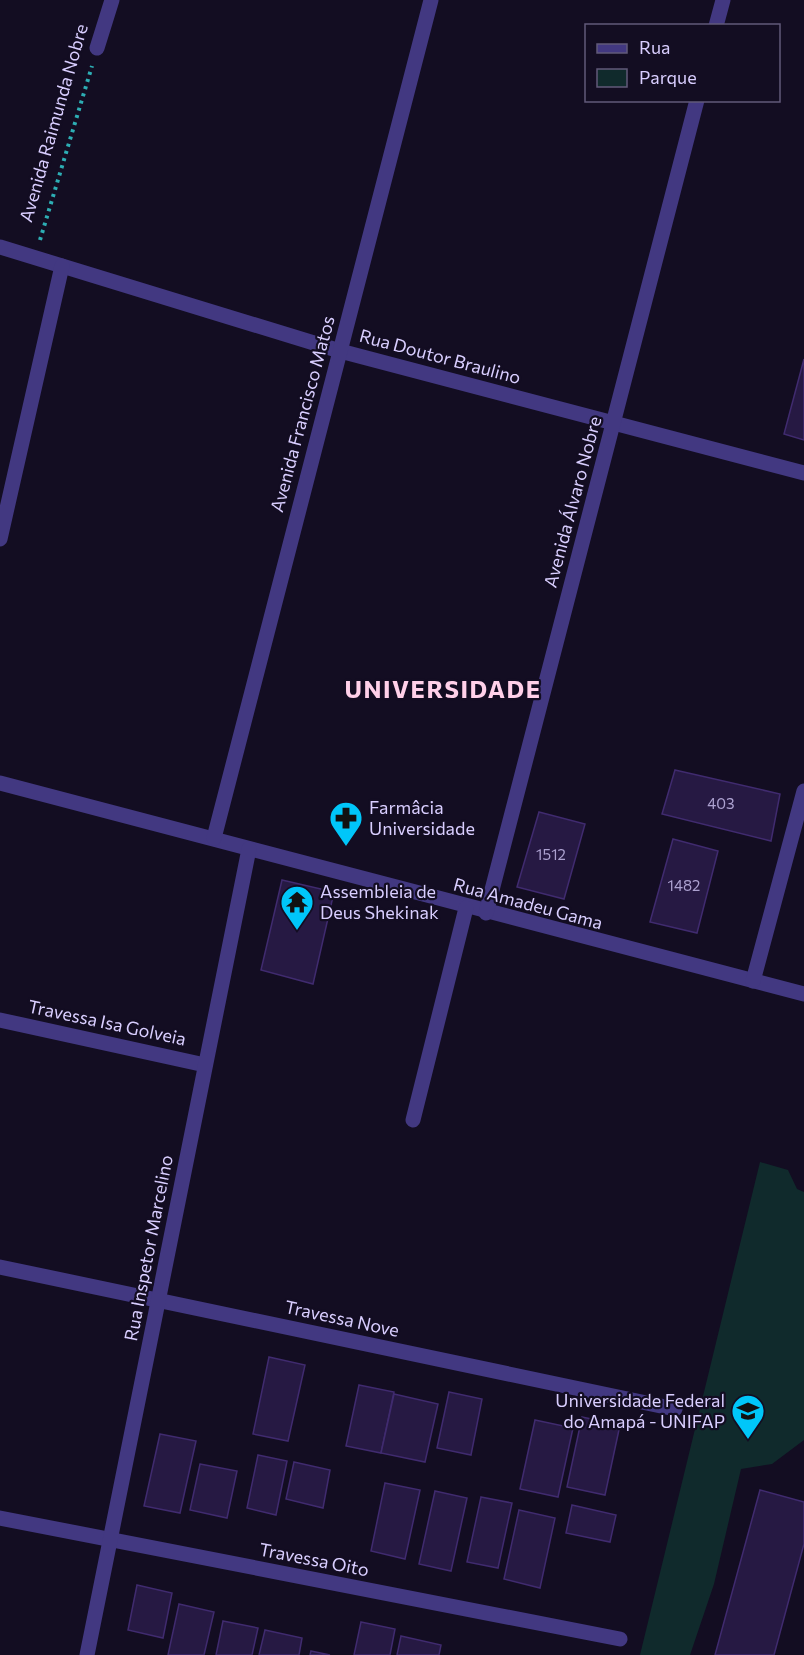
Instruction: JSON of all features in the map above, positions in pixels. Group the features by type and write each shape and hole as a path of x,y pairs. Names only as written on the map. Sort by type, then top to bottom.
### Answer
{"street":[{"name":"Avenida Raimunda Nobre","path":"97,48 112,0"},
{"name":"Avenida Francisco Matos","path":"214,838 431,0"},
{"path":"717,24 723,0"},
{"name":"Avenida Álvaro Nobre","path":"486,913 696,102"},
{"name":"Rua Doutor Braulino","path":"0,247 340,351 804,473"},
{"path":"0,539 62,266"},
{"name":"Rua Amadeu Gama","path":"0,783 214,838 466,908 804,994"},
{"path":"753,981 804,791"},
{"name":"Rua Inspetor Marcelino","path":"87,1655 249,849"},
{"path":"412,1120 466,908"},
{"name":"Travessa Isa Golveia","path":"0,1020 206,1065"},
{"name":"Travessa Nove","path":"0,1267 675,1409"},
{"name":"Travessa Oito","path":"0,1518 620,1639"}],"path":[{"name":"Avenida Raimunda Nobre","path":"34,258 97,48"}],"green space":[{"name":"Universidade Federal do Amapá - UNIFAP","path":"760,1162 788,1170 797,1189 804,1192 804,1440 772,1464 741,1469 714,1584 690,1655 640,1655"}],"building":[{"path":"804,359 804,440 784,434"},
{"path":"675,770 780,794 771,841 662,814"},
{"path":"539,812 585,824 564,899 517,887"},
{"path":"673,839 718,851 697,933 650,922"},
{"name":"Assembleia de Deus Shekinak","path":"282,880 334,892 313,984 261,970"},
{"path":"269,1357 305,1365 288,1441 253,1434"},
{"path":"359,1385 394,1392 381,1453 346,1446"},
{"path":"449,1392 482,1399 471,1455 437,1448"},
{"path":"394,1394 438,1404 425,1462 381,1453"},
{"path":"582,1417 620,1425 605,1495 567,1487"},
{"path":"535,1420 573,1428 558,1497 520,1489"},
{"path":"160,1434 196,1441 180,1513 144,1506"},
{"path":"258,1455 287,1461 276,1515 247,1508"},
{"path":"294,1462 330,1470 323,1508 286,1499"},
{"path":"200,1464 237,1471 227,1518 190,1510"},
{"path":"385,1483 420,1490 405,1559 371,1551"},
{"path":"760,1490 804,1502 804,1544 774,1655 715,1655"},
{"path":"435,1491 467,1498 451,1571 419,1564"},
{"path":"481,1497 512,1503 498,1568 467,1562"},
{"path":"572,1505 616,1515 610,1542 566,1533"},
{"path":"519,1510 555,1518 540,1588 504,1579"},
{"path":"137,1585 172,1593 163,1638 128,1630"},
{"path":"179,1604 214,1612 204,1655 168,1655"},
{"path":"223,1621 258,1628 252,1655 216,1655"},
{"path":"361,1622 395,1629 390,1655 354,1655"},
{"path":"265,1630 302,1638 299,1655 259,1655"},
{"path":"401,1636 441,1645 439,1655 397,1655"},
{"path":"311,1651 330,1655 310,1655"}],"place":[{"name":"Farmâcia Universidade","path":"346,847"},
{"name":"Assembleia de Deus Shekinak","path":"297,931"},
{"name":"Universidade Federal do Amapá - UNIFAP","path":"748,1440"}],"district":[{"name":"UNIVERSIDADE","path":"443,690"}]}
